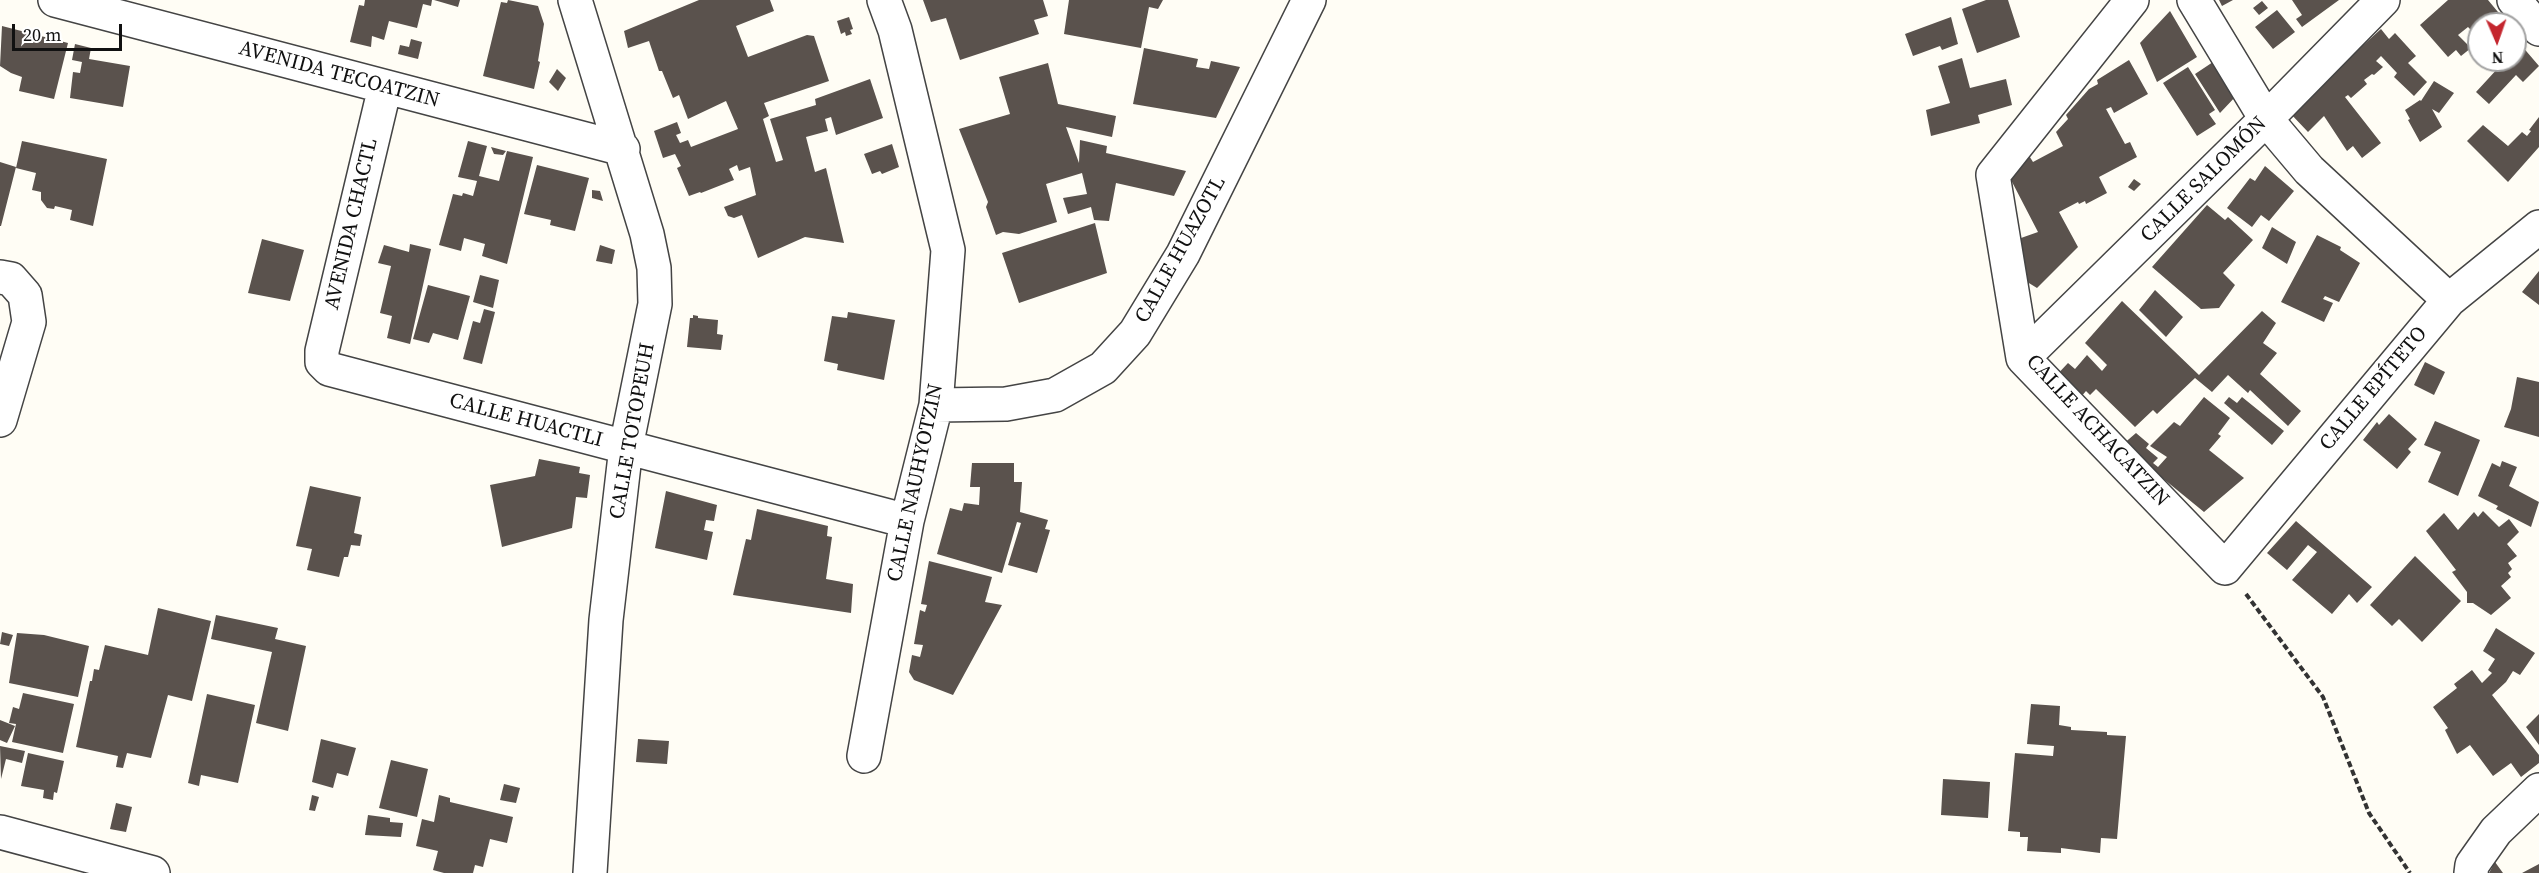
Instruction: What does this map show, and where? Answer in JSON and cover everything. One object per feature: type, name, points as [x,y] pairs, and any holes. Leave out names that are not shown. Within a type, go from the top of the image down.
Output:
[{"type":"street","name":"AVENIDA TECOATZIN","points":[[56,0],[622,149]]},
{"type":"street","name":"CALLE TOTOPEUH","points":[[575,0],[647,234],[654,268],[655,304],[626,447],[606,620],[590,873]]},
{"type":"street","name":"CALLE NAUHYOTZIN","points":[[864,756],[907,521],[936,405],[948,250],[895,30],[884,0]]},
{"type":"street","name":"CALLE HUAZOTL","points":[[936,405],[1006,404],[1055,395],[1103,368],[1127,342],[1135,333],[1183,254],[1309,0]]},
{"type":"street","name":"CALLE ACHACATZIN","points":[[2132,0],[1993,175],[2023,358],[2225,568]]},
{"type":"street","points":[[2194,0],[2266,119],[2309,170],[2449,300]]},
{"type":"street","name":"CALLE SALOMÓN","points":[[2023,358],[2266,119],[2383,0]]},
{"type":"street","points":[[2514,0],[2539,29]]},
{"type":"street","name":"AVENIDA CHACTL","points":[[322,362],[322,351],[385,87]]},
{"type":"street","name":"CALLE EPÍTETO","points":[[2225,568],[2449,300],[2539,227]]},
{"type":"street","points":[[0,277],[11,279],[25,295],[29,322],[0,420]]},
{"type":"street","name":"CALLE HUACTLI","points":[[322,362],[329,369],[907,521]]},
{"type":"street","points":[[2471,873],[2472,865],[2496,831],[2539,790]]},
{"type":"street","points":[[0,832],[153,873]]},
{"type":"path","points":[[2225,568],[2323,697],[2369,813],[2410,873]]},
{"type":"building","points":[[365,0],[432,0],[431,6],[423,4],[417,28],[389,21],[384,40],[372,36],[371,47],[350,42],[359,5],[364,6]]},
{"type":"building","points":[[434,0],[460,0],[458,7]]},
{"type":"building","points":[[508,0],[538,6],[544,24],[538,61],[540,62],[534,89],[483,76],[501,2],[507,3]]},
{"type":"building","points":[[699,0],[770,0],[774,11],[736,26],[748,57],[807,35],[814,36],[829,81],[764,103],[769,116],[763,119],[776,162],[783,160],[770,119],[816,105],[815,99],[870,79],[883,118],[836,135],[831,117],[825,119],[828,131],[806,137],[815,172],[826,168],[844,243],[805,237],[758,258],[742,215],[734,218],[728,216],[724,207],[756,195],[750,167],[739,171],[737,165],[729,169],[734,180],[689,196],[677,168],[681,166],[675,154],[663,158],[654,131],[677,122],[681,133],[676,135],[680,143],[688,140],[691,147],[738,129],[726,101],[688,119],[679,95],[673,98],[662,71],[659,71],[649,41],[628,48],[624,31]]},
{"type":"building","points":[[923,0],[1043,0],[1048,16],[1034,20],[1039,34],[960,60],[946,18],[931,22]]},
{"type":"building","points":[[1069,0],[1163,0],[1158,9],[1149,7],[1141,48],[1064,34]]},
{"type":"building","points":[[1986,0],[2008,0],[2020,37],[1977,53],[1962,9]]},
{"type":"building","points":[[2219,0],[2233,0],[2222,6]]},
{"type":"building","points":[[2292,0],[2339,0],[2302,27],[2296,19],[2302,15]]},
{"type":"building","points":[[2448,0],[2488,0],[2498,12],[2467,12],[2467,28],[2458,35],[2467,44],[2467,51],[2461,56],[2456,50],[2448,57],[2420,25]]},
{"type":"building","points":[[2262,1],[2268,8],[2259,15],[2253,8]]},
{"type":"building","points":[[2277,10],[2295,32],[2273,49],[2255,27]]},
{"type":"building","points":[[2170,11],[2197,57],[2157,82],[2140,43]]},
{"type":"building","points":[[849,17],[853,29],[850,30],[852,34],[846,36],[845,32],[841,34],[837,21]]},
{"type":"building","points":[[1951,17],[1958,44],[1942,50],[1940,46],[1913,56],[1905,34]]},
{"type":"building","points":[[2,26],[68,43],[54,99],[19,91],[22,77],[0,66]]},
{"type":"building","points":[[2381,29],[2389,39],[2395,33],[2416,56],[2408,63],[2427,82],[2414,96],[2394,77],[2397,73],[2381,56],[2376,61],[2383,67],[2364,80],[2367,84],[2351,98],[2348,95],[2345,97],[2381,143],[2362,158],[2353,146],[2347,151],[2324,116],[2308,132],[2289,112]]},
{"type":"building","points":[[411,39],[422,42],[418,59],[398,54],[400,45],[409,47]]},
{"type":"building","points":[[75,44],[91,48],[89,59],[130,66],[123,107],[70,98],[73,72],[80,73],[82,62],[72,60]]},
{"type":"building","points":[[1144,48],[1198,59],[1196,67],[1209,69],[1211,61],[1240,67],[1216,118],[1133,104]]},
{"type":"building","points":[[2527,52],[2539,66],[2523,82],[2516,75],[2489,104],[2476,92],[2494,72],[2527,72]]},
{"type":"building","points":[[1962,58],[1970,88],[2006,79],[2012,105],[1978,115],[1980,123],[1931,136],[1926,110],[1950,103],[1938,66]]},
{"type":"building","points":[[2129,60],[2148,94],[2114,113],[2111,107],[2106,109],[2125,144],[2130,142],[2137,157],[2099,177],[2107,193],[2086,204],[2085,201],[2079,204],[2078,202],[2059,212],[2078,247],[2037,288],[2024,280],[2018,228],[2021,238],[2038,232],[2010,178],[2028,154],[2033,162],[2063,146],[2056,132],[2068,119],[2066,115],[2089,89],[2098,84],[2097,80]]},
{"type":"building","points":[[2216,60],[2237,95],[2220,113],[2195,74]]},
{"type":"building","points":[[1048,63],[1058,104],[1116,116],[1112,137],[1066,127],[1079,163],[1080,140],[1107,146],[1106,153],[1186,171],[1174,196],[1116,183],[1109,221],[1094,220],[1091,207],[1068,214],[1063,198],[1087,194],[1082,173],[1046,184],[1057,222],[1019,234],[1003,232],[996,235],[986,207],[988,202],[959,129],[1010,114],[999,77]]},
{"type":"building","points":[[2188,67],[2215,110],[2209,114],[2216,124],[2197,136],[2163,83]]},
{"type":"building","points":[[557,69],[566,78],[558,91],[549,82]]},
{"type":"building","points":[[2434,81],[2454,93],[2439,113],[2432,109],[2442,127],[2420,142],[2405,110],[2421,101]]},
{"type":"building","points":[[2539,117],[2539,147],[2508,182],[2467,141],[2483,125],[2508,146],[2522,132],[2527,136]]},
{"type":"building","points":[[22,141],[107,159],[93,226],[70,220],[72,210],[55,206],[54,209],[47,208],[41,200],[41,192],[32,190],[36,173],[16,168]]},
{"type":"building","points":[[468,141],[487,146],[479,176],[499,181],[507,151],[533,157],[507,264],[482,256],[485,244],[464,238],[461,251],[439,245],[453,194],[462,196],[463,193],[473,196],[477,181],[458,177]]},
{"type":"building","points":[[892,144],[899,167],[882,174],[880,171],[872,174],[864,154]]},
{"type":"building","points":[[491,147],[506,151],[503,155],[494,154]]},
{"type":"building","points":[[0,162],[16,167],[1,226],[0,226]]},
{"type":"building","points":[[537,165],[589,178],[575,231],[550,225],[551,220],[524,214]]},
{"type":"building","points":[[2265,166],[2294,191],[2269,221],[2261,215],[2252,227],[2227,208],[2250,178],[2255,181]]},
{"type":"building","points":[[2134,179],[2141,184],[2134,191],[2128,187]]},
{"type":"building","points":[[592,190],[600,191],[603,201],[592,198]]},
{"type":"building","points":[[2207,205],[2225,220],[2228,217],[2253,240],[2223,273],[2235,285],[2219,308],[2201,309],[2152,267]]},
{"type":"building","points":[[1095,223],[1107,273],[1019,303],[1002,253]]},
{"type":"building","points":[[2272,227],[2296,242],[2287,264],[2262,248]]},
{"type":"building","points":[[2317,235],[2341,247],[2340,250],[2360,263],[2339,302],[2325,296],[2323,299],[2333,303],[2324,322],[2281,302]]},
{"type":"building","points":[[262,239],[304,250],[290,301],[248,293]]},
{"type":"building","points":[[410,244],[431,249],[410,344],[387,338],[392,316],[380,313],[391,266],[378,263],[384,245],[409,252]]},
{"type":"building","points":[[600,245],[615,250],[612,264],[596,261]]},
{"type":"building","points":[[2539,271],[2539,305],[2522,292]]},
{"type":"building","points":[[480,275],[499,280],[493,308],[473,302]]},
{"type":"building","points":[[428,285],[470,296],[458,340],[433,333],[429,343],[413,339]]},
{"type":"building","points":[[2155,290],[2183,317],[2166,337],[2139,310]]},
{"type":"building","points":[[2122,301],[2199,375],[2262,311],[2276,323],[2263,343],[2277,353],[2260,374],[2301,411],[2288,426],[2250,390],[2248,393],[2228,375],[2212,392],[2195,378],[2157,414],[2153,410],[2135,427],[2096,389],[2090,395],[2086,391],[2075,404],[2053,379],[2068,363],[2075,369],[2087,355],[2102,371],[2107,365],[2085,343]]},
{"type":"building","points":[[484,309],[495,312],[482,364],[463,359],[473,321],[480,323]]},
{"type":"building","points":[[848,312],[895,320],[884,380],[837,370],[838,364],[824,361],[832,316],[847,318]]},
{"type":"building","points":[[693,315],[698,318],[718,320],[717,334],[723,335],[721,350],[687,347],[690,318],[693,318]]},
{"type":"building","points":[[2425,362],[2445,372],[2434,395],[2414,385]]},
{"type":"building","points":[[2517,377],[2539,382],[2539,437],[2504,427],[2511,409]]},
{"type":"building","points":[[2204,397],[2230,418],[2218,434],[2221,436],[2209,450],[2244,478],[2204,512],[2122,445],[2136,433],[2149,444],[2146,448],[2158,458],[2153,463],[2158,467],[2167,457],[2150,446],[2174,422],[2180,426]]},
{"type":"building","points":[[2229,397],[2237,403],[2242,397],[2284,431],[2272,445],[2224,403]]},
{"type":"building","points":[[2389,414],[2417,439],[2408,449],[2411,452],[2397,469],[2363,440],[2377,422],[2379,425]]},
{"type":"building","points":[[2435,421],[2480,440],[2458,496],[2428,482],[2441,452],[2424,445]]},
{"type":"building","points":[[539,459],[580,467],[579,473],[590,475],[587,498],[576,497],[572,528],[502,547],[490,485],[535,476]]},
{"type":"building","points":[[2502,461],[2517,467],[2509,486],[2539,502],[2531,527],[2496,509],[2498,506],[2478,496],[2492,463],[2500,467]]},
{"type":"building","points":[[972,463],[1014,463],[1014,482],[1022,482],[1020,512],[1048,520],[1045,529],[1050,530],[1037,573],[1008,565],[1021,523],[1017,522],[1002,573],[937,554],[950,508],[962,511],[964,503],[979,505],[980,487],[970,487]]},
{"type":"building","points":[[310,486],[361,497],[354,533],[362,535],[360,546],[351,545],[348,557],[344,557],[339,577],[307,570],[312,549],[296,546]]},
{"type":"building","points":[[666,491],[717,505],[714,521],[706,520],[704,530],[713,532],[707,560],[655,548]]},
{"type":"building","points":[[757,509],[828,526],[827,536],[832,537],[826,579],[853,584],[851,613],[733,595],[746,539],[751,540]]},
{"type":"building","points":[[2483,511],[2499,527],[2509,519],[2519,532],[2507,544],[2517,556],[2508,563],[2512,569],[2508,573],[2511,577],[2501,586],[2511,598],[2491,615],[2473,603],[2467,603],[2467,592],[2452,572],[2456,570],[2426,531],[2444,513],[2458,530],[2474,512],[2478,517]]},
{"type":"building","points":[[2296,521],[2372,587],[2357,603],[2349,594],[2332,614],[2292,580],[2317,552],[2308,545],[2287,570],[2267,553]]},
{"type":"building","points":[[2415,556],[2461,601],[2422,642],[2399,619],[2392,626],[2370,605]]},
{"type":"building","points":[[929,561],[992,577],[985,602],[1002,605],[953,695],[914,680],[909,672],[912,655],[920,657],[923,645],[914,644],[920,610],[925,612],[927,605],[921,604]]},
{"type":"building","points":[[158,608],[211,621],[192,701],[168,695],[151,758],[127,753],[123,768],[116,767],[118,756],[76,747],[90,681],[92,681],[94,669],[99,670],[105,645],[148,655]]},
{"type":"building","points":[[216,615],[278,628],[275,639],[306,646],[288,731],[256,723],[272,652],[211,639]]},
{"type":"building","points":[[2496,628],[2535,653],[2520,675],[2513,671],[2506,682],[2492,695],[2539,755],[2539,763],[2521,777],[2511,763],[2493,776],[2470,745],[2457,754],[2445,730],[2448,728],[2433,707],[2457,688],[2454,684],[2472,670],[2482,683],[2492,673],[2488,670],[2495,659],[2483,651]]},
{"type":"building","points":[[2,632],[13,635],[9,646],[0,644]]},
{"type":"building","points":[[17,633],[44,635],[89,646],[78,697],[9,683]]},
{"type":"building","points":[[23,693],[74,704],[63,753],[12,742],[16,724],[9,723],[13,707],[19,709]]},
{"type":"building","points":[[207,694],[255,705],[238,783],[201,775],[199,786],[188,783]]},
{"type":"building","points":[[2031,704],[2060,706],[2059,725],[2071,727],[2071,730],[2107,732],[2107,735],[2126,736],[2117,839],[2101,838],[2100,853],[2061,848],[2061,853],[2027,851],[2028,837],[2020,837],[2020,832],[2008,831],[2015,753],[2053,756],[2054,746],[2027,744]]},
{"type":"building","points":[[2539,714],[2539,745],[2526,727]]},
{"type":"building","points":[[0,720],[15,726],[7,743],[0,740]]},
{"type":"building","points":[[321,739],[356,748],[348,776],[337,773],[333,788],[312,782]]},
{"type":"building","points":[[638,739],[669,741],[667,764],[636,762]]},
{"type":"building","points":[[0,746],[25,751],[22,763],[6,759],[1,779]]},
{"type":"building","points":[[28,753],[64,761],[57,793],[54,792],[53,800],[43,798],[44,790],[21,786]]},
{"type":"building","points":[[391,760],[428,769],[417,817],[379,808]]},
{"type":"building","points":[[1943,779],[1990,782],[1988,818],[1941,815]]},
{"type":"building","points":[[504,784],[520,788],[516,803],[500,800]]},
{"type":"building","points":[[312,795],[319,797],[315,811],[309,810]]},
{"type":"building","points":[[439,795],[450,798],[450,802],[513,817],[507,843],[490,839],[483,867],[475,865],[473,873],[444,873],[433,870],[438,851],[416,846],[422,819],[434,822]]},
{"type":"building","points":[[116,803],[132,807],[126,832],[110,829]]},
{"type":"building","points":[[368,815],[390,818],[390,822],[403,823],[401,837],[365,835]]},
{"type":"building","points":[[2495,862],[2503,873],[2489,873]]},
{"type":"building","points":[[2539,864],[2539,873],[2522,873]]}]
